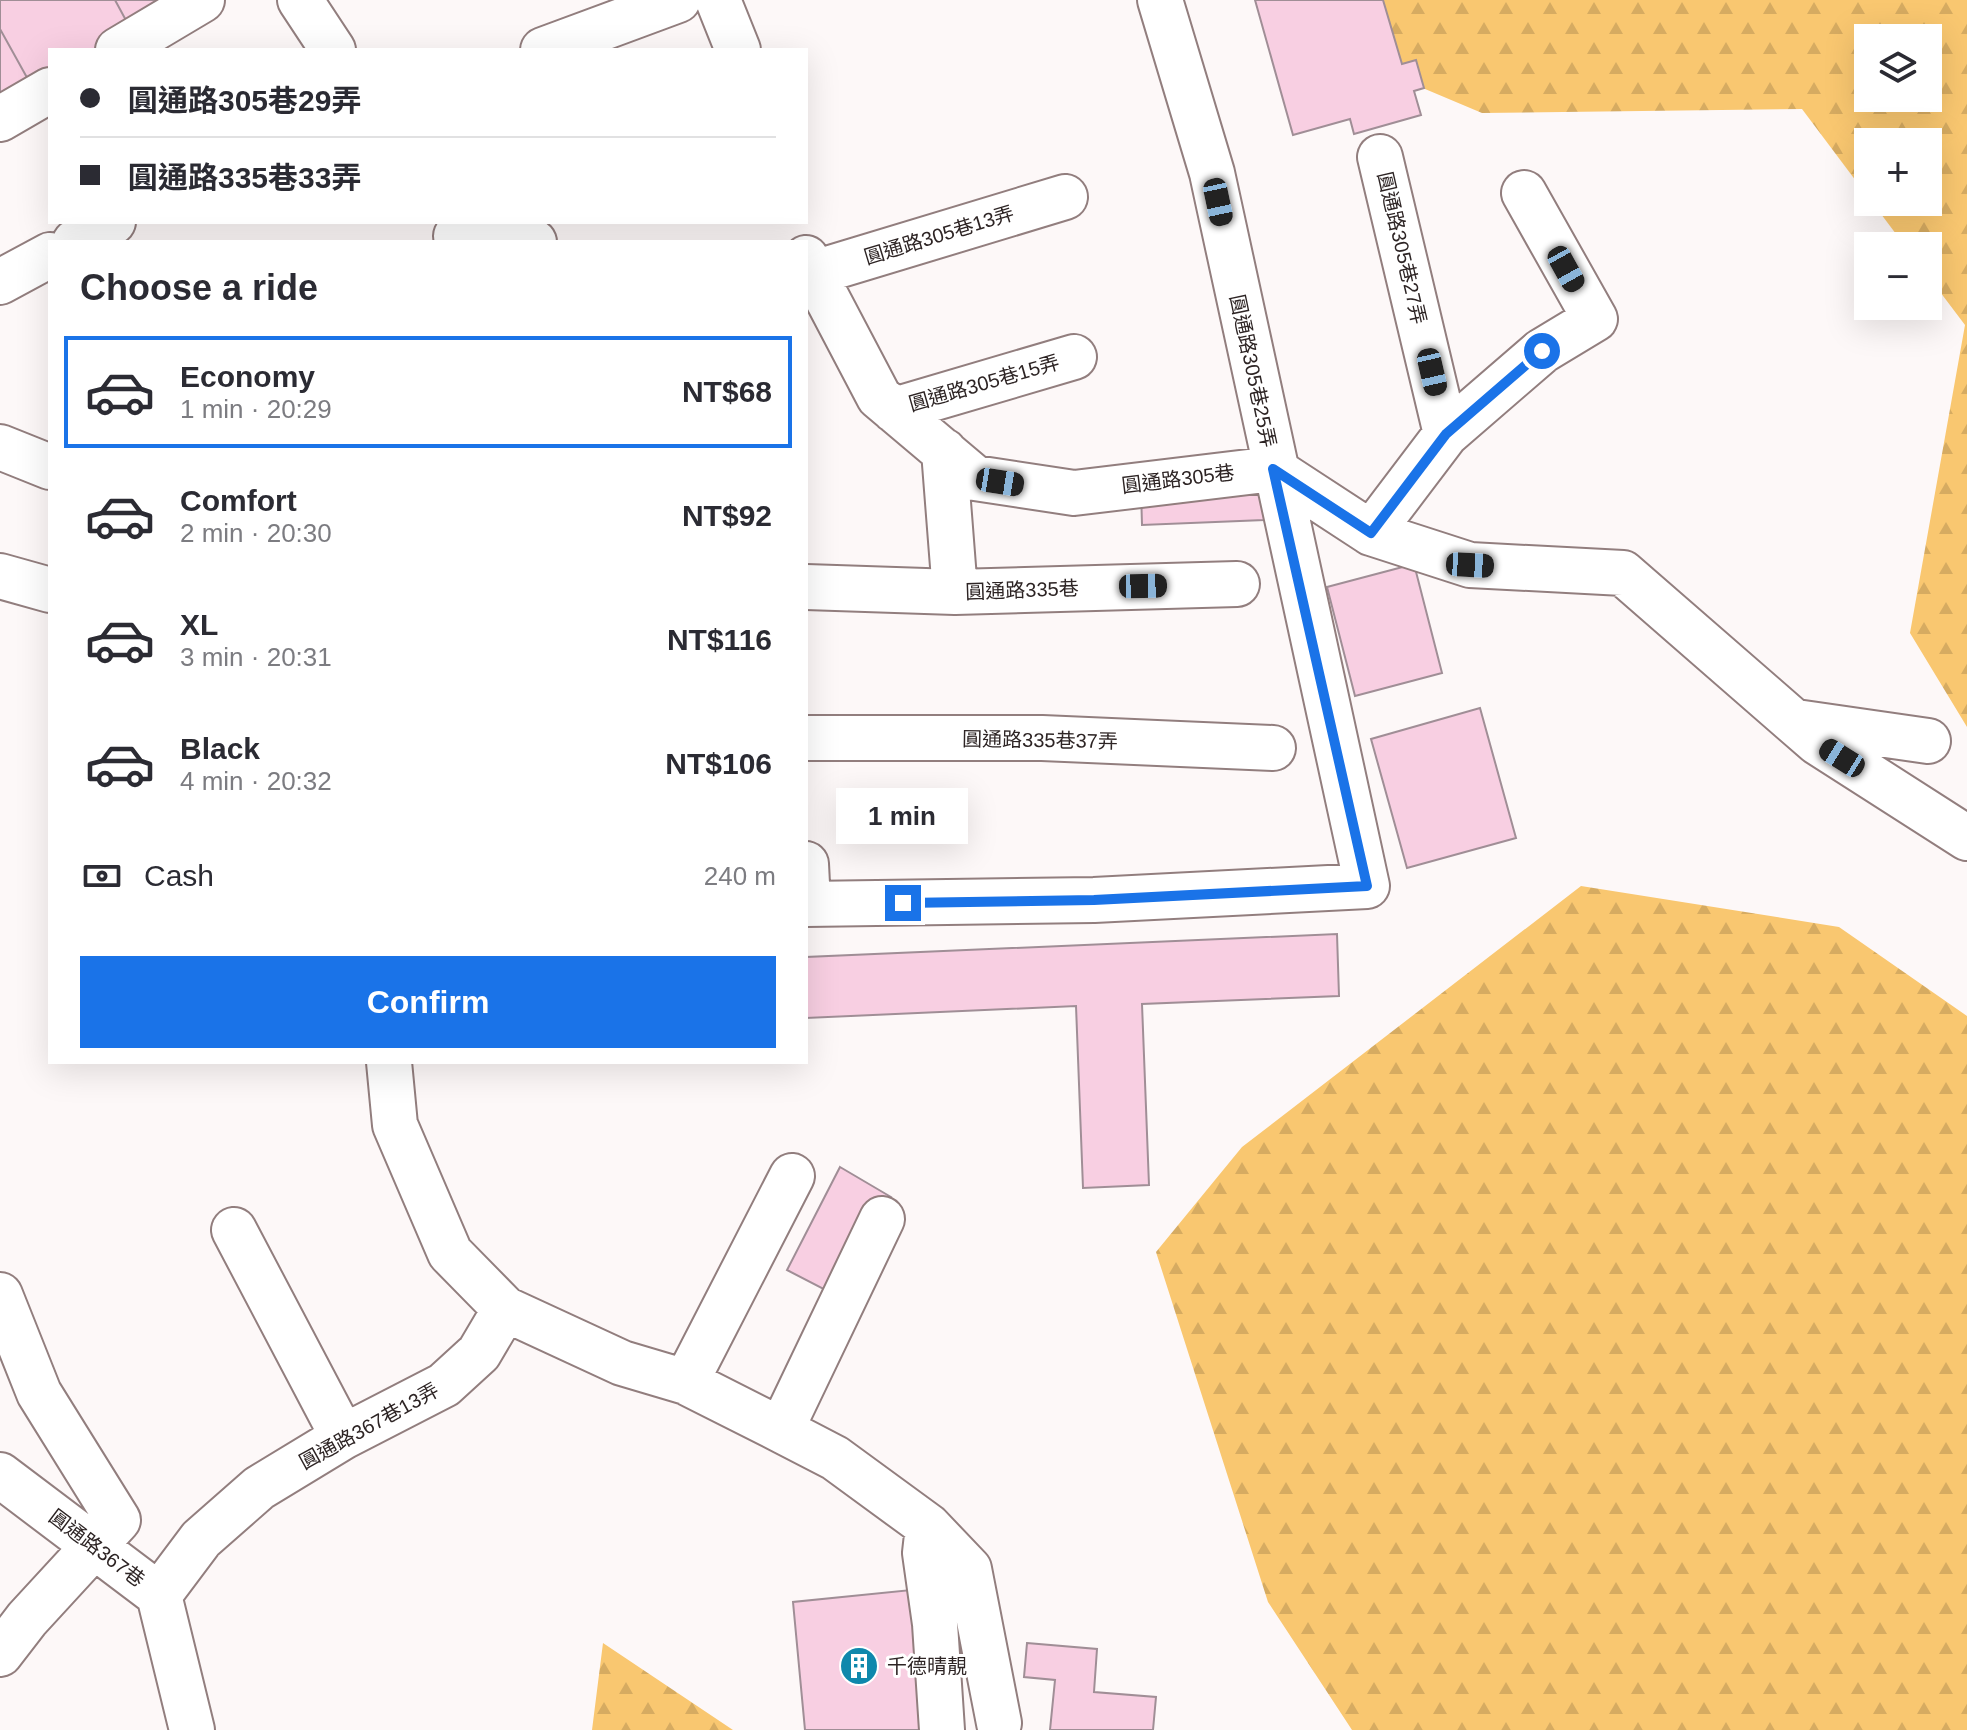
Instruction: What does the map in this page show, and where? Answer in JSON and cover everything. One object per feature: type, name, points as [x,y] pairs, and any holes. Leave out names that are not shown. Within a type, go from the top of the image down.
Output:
[{"type":"street","points":[[121,48],[202,0]]},
{"type":"street","points":[[300,0],[332,48]]},
{"type":"street","points":[[548,48],[678,0]]},
{"type":"street","points":[[718,0],[737,48]]},
{"type":"street","name":"圓通路305巷25弄","points":[[808,891],[1094,900],[1367,886],[1273,469],[1212,173],[1160,0]]},
{"type":"street","points":[[0,119],[48,91]]},
{"type":"street","name":"圓通路305巷27弄","points":[[1380,157],[1446,434]]},
{"type":"street","points":[[1371,533],[1446,434],[1542,351],[1595,319],[1524,193]]},
{"type":"street","name":"圓通路305巷13弄","points":[[808,258],[1065,197]]},
{"type":"street","points":[[79,240],[109,224]]},
{"type":"street","points":[[455,233],[530,240]]},
{"type":"street","points":[[0,282],[48,256]]},
{"type":"street","name":"圓通路305巷","points":[[808,262],[879,397],[975,478],[1074,493],[1273,469]]},
{"type":"street","name":"圓通路305巷15弄","points":[[894,410],[1074,357]]},
{"type":"street","points":[[0,447],[48,466]]},
{"type":"street","points":[[944,451],[955,592]]},
{"type":"street","points":[[1273,469],[1371,533],[1470,565],[1623,573],[1805,732],[1967,838]]},
{"type":"street","points":[[0,576],[48,589]]},
{"type":"street","name":"圓通路335巷","points":[[808,587],[955,592],[1237,584]]},
{"type":"street","points":[[1805,732],[1928,741]]},
{"type":"street","name":"圓通路335巷37弄","points":[[808,738],[1042,738],[1273,748]]},
{"type":"street","points":[[389,1064],[395,1125],[450,1253],[505,1309],[622,1363],[686,1382],[781,1430],[835,1458],[928,1526],[969,1569],[999,1723]]},
{"type":"street","points":[[686,1382],[792,1176]]},
{"type":"street","points":[[781,1430],[882,1219]]},
{"type":"street","points":[[234,1230],[343,1437]]},
{"type":"street","points":[[0,1295],[39,1393],[118,1520],[27,1619],[0,1654]]},
{"type":"street","name":"圓通路367巷13弄","points":[[159,1595],[201,1539],[259,1488],[343,1437],[444,1385],[479,1353],[505,1309]]},
{"type":"street","name":"圓通路367巷","points":[[0,1475],[159,1595],[192,1730]]},
{"type":"street","points":[[928,1526],[925,1553],[935,1624],[942,1730]]},
{"type":"green space","points":[[1314,0],[1967,0],[1967,727],[1910,633],[1965,325],[1942,295],[1942,232],[1894,232],[1882,216],[1942,216],[1942,128],[1854,128],[1854,178],[1802,109],[1482,113],[1304,38]]},
{"type":"green space","points":[[1581,886],[1839,927],[1967,1016],[1967,1730],[1352,1730],[1268,1602],[1156,1252],[1242,1147]]},
{"type":"green space","points":[[603,1643],[733,1730],[592,1730]]},
{"type":"building","points":[[0,0],[115,0],[135,37],[115,48],[48,48],[48,85],[35,92],[0,29]]},
{"type":"building","points":[[115,0],[203,0],[135,37]]},
{"type":"building","points":[[1255,0],[1383,0],[1402,64],[1416,60],[1424,88],[1414,91],[1421,115],[1354,134],[1350,119],[1293,135]]},
{"type":"building","points":[[0,29],[35,92],[0,111]]},
{"type":"building","points":[[1263,482],[1264,520],[1142,525],[1141,490]]},
{"type":"building","points":[[1414,564],[1442,673],[1355,696],[1327,587]]},
{"type":"building","points":[[1480,708],[1516,838],[1407,868],[1371,739]]},
{"type":"building","points":[[1337,934],[1339,996],[1142,1004],[1149,1185],[1083,1188],[1076,1006],[808,1018],[808,957]]},
{"type":"building","points":[[840,1167],[891,1197],[837,1296],[787,1270]]},
{"type":"building","name":"千德晴靚","points":[[911,1590],[924,1730],[805,1730],[793,1602]]},
{"type":"building","points":[[1027,1643],[1097,1649],[1094,1692],[1156,1697],[1153,1730],[1050,1730],[1055,1680],[1024,1677]]},
{"type":"place","name":"千德晴靚","points":[[859,1666]]},
{"type":"route","points":[[903,903],[1094,900],[1367,886],[1273,469],[1371,533],[1446,434],[1542,351]]}]
